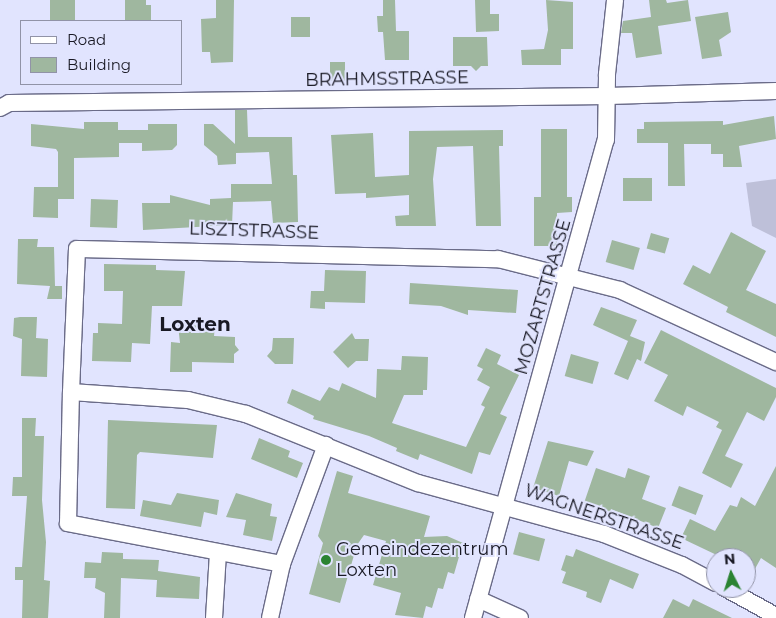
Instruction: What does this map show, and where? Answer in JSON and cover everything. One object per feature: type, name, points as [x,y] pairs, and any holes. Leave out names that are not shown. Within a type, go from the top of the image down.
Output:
[{"type":"street","name":"MOZARTSTRASSE","points":[[473,618],[504,504],[571,276],[606,140],[607,74],[615,0]]},
{"type":"street","name":"BRAHMSSTRASSE","points":[[0,108],[9,103],[608,96],[776,91]]},
{"type":"street","name":"LISZTSTRASSE","points":[[71,392],[77,250],[498,258],[571,276]]},
{"type":"street","points":[[571,276],[620,290],[776,362]]},
{"type":"street","points":[[71,392],[68,523],[282,564]]},
{"type":"street","name":"WAGNERSTRASSE","points":[[71,392],[188,400],[246,414],[418,483],[504,504],[604,534],[682,565],[706,578]]},
{"type":"street","points":[[270,618],[282,564],[326,445]]},
{"type":"street","points":[[214,618],[218,552]]},
{"type":"street","points":[[743,598],[776,616]]},
{"type":"street","points":[[478,599],[520,618]]},
{"type":"shaded area","points":[[776,179],[776,238],[752,226],[746,183]]},
{"type":"building","points":[[50,0],[75,0],[75,20],[50,20]]},
{"type":"building","points":[[125,0],[146,0],[146,5],[151,5],[151,20],[125,20]]},
{"type":"building","points":[[216,0],[234,0],[233,62],[211,63],[210,52],[202,52],[201,19],[216,18]]},
{"type":"building","points":[[383,0],[395,0],[396,31],[409,31],[409,60],[385,60],[383,32],[378,32],[377,16],[383,16]]},
{"type":"building","points":[[475,0],[490,0],[490,14],[499,14],[499,31],[476,32]]},
{"type":"building","points":[[546,0],[573,2],[573,49],[561,49],[561,65],[522,65],[521,50],[544,49],[548,30]]},
{"type":"building","points":[[649,0],[666,0],[667,3],[688,0],[691,21],[658,26],[662,54],[636,58],[632,33],[621,33],[623,21],[651,17]]},
{"type":"building","points":[[728,12],[731,32],[719,40],[722,56],[702,59],[695,17]]},
{"type":"building","points":[[291,17],[310,17],[310,37],[291,37]]},
{"type":"building","points":[[453,37],[487,37],[488,66],[481,66],[476,71],[471,66],[453,66]]},
{"type":"building","points":[[330,62],[345,62],[345,81],[330,81]]},
{"type":"building","points":[[235,110],[247,110],[248,137],[292,137],[293,175],[297,175],[298,222],[273,223],[271,201],[233,202],[232,225],[143,230],[142,203],[170,203],[170,195],[210,205],[210,199],[231,198],[231,184],[272,184],[269,152],[236,153],[236,164],[218,165],[217,156],[204,145],[204,124],[213,124],[235,144]]},
{"type":"building","points":[[774,116],[776,139],[739,146],[742,167],[723,167],[723,154],[711,154],[711,144],[684,144],[685,186],[668,186],[668,143],[637,143],[637,129],[644,129],[644,122],[723,121],[723,125]]},
{"type":"building","points":[[84,122],[118,122],[118,130],[148,130],[148,124],[177,124],[177,145],[172,150],[142,151],[142,143],[119,143],[119,157],[74,158],[74,199],[58,199],[58,218],[33,217],[34,187],[58,187],[58,152],[56,149],[31,146],[31,124],[84,129]]},
{"type":"building","points":[[541,129],[567,129],[567,197],[572,197],[572,212],[557,213],[557,246],[534,246],[534,197],[541,197]]},
{"type":"building","points":[[503,130],[503,146],[499,146],[501,226],[476,226],[473,146],[437,147],[433,179],[436,226],[396,226],[395,216],[409,215],[409,195],[366,198],[366,193],[335,194],[331,135],[373,133],[375,177],[409,175],[409,131]]},
{"type":"building","points":[[623,178],[652,178],[652,201],[623,201]]},
{"type":"building","points":[[91,199],[118,200],[117,228],[90,227]]},
{"type":"building","points":[[731,232],[766,251],[746,290],[776,304],[776,337],[726,312],[728,307],[683,284],[693,265],[710,274]]},
{"type":"building","points":[[651,233],[669,238],[665,254],[647,248]]},
{"type":"building","points":[[18,239],[38,239],[37,247],[54,247],[55,286],[62,286],[62,299],[47,299],[50,286],[17,284]]},
{"type":"building","points":[[612,240],[640,248],[634,270],[606,262]]},
{"type":"building","points":[[104,264],[156,265],[156,270],[185,271],[182,306],[152,306],[150,344],[132,343],[131,362],[92,361],[93,333],[98,333],[98,323],[122,324],[123,291],[104,291]]},
{"type":"building","points":[[325,270],[366,271],[365,303],[325,302],[325,309],[310,308],[311,291],[324,291]]},
{"type":"building","points":[[410,283],[518,290],[516,313],[468,310],[468,315],[441,306],[409,304]]},
{"type":"building","points":[[601,307],[637,320],[630,336],[645,342],[641,361],[637,359],[628,380],[614,374],[628,341],[593,325]]},
{"type":"building","points":[[37,317],[36,338],[48,339],[47,377],[21,376],[22,339],[13,336],[14,318]]},
{"type":"building","points":[[178,325],[215,326],[214,336],[235,337],[235,345],[239,350],[234,354],[234,363],[192,362],[192,372],[170,372],[171,342],[180,343]]},
{"type":"building","points":[[661,330],[776,388],[776,397],[764,421],[747,412],[725,456],[743,464],[731,488],[702,473],[722,430],[716,427],[719,422],[687,406],[683,416],[654,401],[668,375],[644,363]]},
{"type":"building","points":[[352,333],[355,339],[369,339],[368,361],[356,361],[348,368],[333,352]]},
{"type":"building","points":[[273,338],[294,338],[293,364],[275,364],[267,356],[272,350]]},
{"type":"building","points":[[486,348],[501,355],[497,364],[519,375],[500,414],[507,417],[490,455],[479,452],[472,474],[420,454],[418,460],[396,451],[397,448],[369,436],[313,419],[314,416],[287,403],[292,389],[320,401],[329,387],[339,391],[342,383],[376,398],[377,369],[401,370],[402,356],[428,357],[427,390],[423,390],[423,395],[404,395],[392,423],[466,447],[485,407],[481,405],[490,387],[477,380],[483,369],[477,366]]},
{"type":"building","points":[[571,354],[599,362],[593,384],[565,376]]},
{"type":"building","points":[[22,418],[36,418],[35,436],[44,436],[42,500],[46,542],[44,580],[50,581],[48,618],[22,618],[23,580],[15,580],[15,567],[22,567],[27,496],[12,496],[13,477],[22,477]]},
{"type":"building","points":[[108,420],[217,425],[213,458],[140,452],[137,455],[135,509],[106,508]]},
{"type":"building","points":[[259,438],[290,451],[288,457],[303,463],[297,478],[251,459]]},
{"type":"building","points":[[548,441],[594,451],[587,466],[569,461],[559,496],[533,488]]},
{"type":"building","points":[[776,466],[776,568],[761,558],[756,567],[756,548],[706,548],[706,550],[681,538],[690,519],[715,531],[730,505],[737,507],[741,497],[755,506]]},
{"type":"building","points":[[596,468],[625,478],[628,468],[650,476],[642,499],[666,508],[658,528],[611,509],[610,512],[584,503]]},
{"type":"building","points":[[337,471],[353,476],[348,493],[430,516],[424,537],[447,536],[463,543],[454,574],[448,572],[443,589],[438,588],[432,608],[426,606],[423,618],[395,615],[401,593],[373,585],[386,541],[364,535],[357,545],[340,603],[309,594],[323,543],[318,536]]},
{"type":"building","points":[[679,486],[703,495],[696,515],[671,506]]},
{"type":"building","points":[[177,493],[219,500],[217,515],[204,512],[201,527],[140,516],[143,500],[171,505]]},
{"type":"building","points":[[236,493],[272,504],[270,516],[277,517],[272,541],[243,535],[246,520],[226,517]]},
{"type":"building","points":[[519,532],[545,539],[539,561],[513,554]]},
{"type":"building","points":[[576,549],[639,574],[633,589],[610,579],[601,603],[586,597],[587,592],[562,583],[566,572],[561,570],[566,555],[573,557]]},
{"type":"building","points":[[102,552],[123,553],[123,559],[159,560],[158,571],[200,577],[199,599],[156,597],[157,580],[121,578],[120,618],[104,618],[105,593],[95,588],[96,578],[84,578],[85,562],[101,563]]},
{"type":"building","points":[[673,599],[689,607],[693,599],[732,618],[663,618]]},
{"type":"place","name":"Gemeindezentrum Loxten","points":[[326,560]]},
{"type":"district","name":"Loxten","points":[[195,324]]}]
